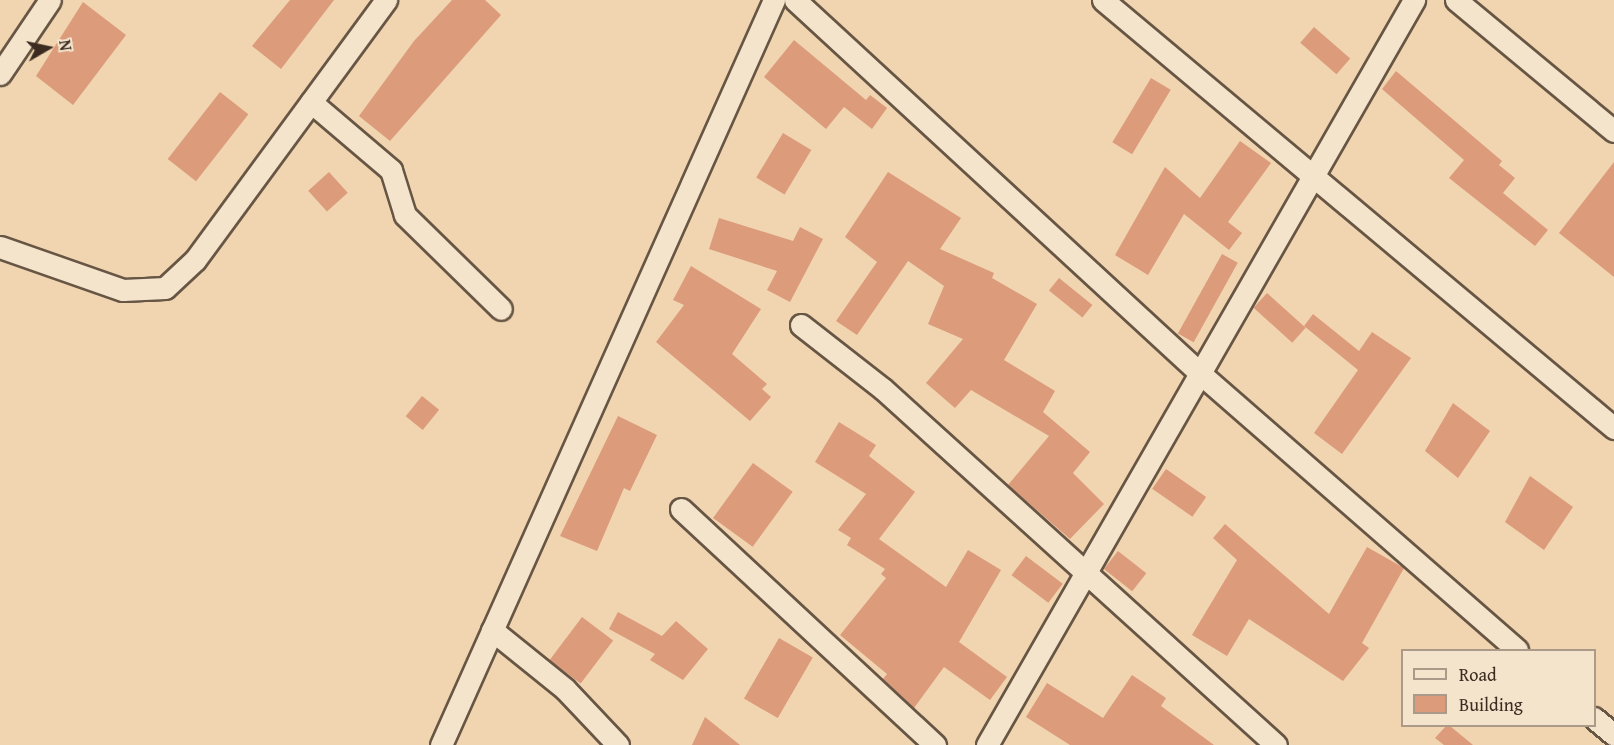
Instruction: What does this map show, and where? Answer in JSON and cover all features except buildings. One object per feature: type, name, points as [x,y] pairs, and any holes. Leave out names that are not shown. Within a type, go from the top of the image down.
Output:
[{"type":"street","points":[[0,74],[50,0]]},
{"type":"street","points":[[0,248],[123,290],[165,288],[195,260],[386,0]]},
{"type":"street","points":[[441,745],[774,0]]},
{"type":"street","points":[[795,0],[1203,375],[1515,649]]},
{"type":"street","points":[[1103,0],[1310,178],[1614,428]]},
{"type":"street","points":[[987,745],[1203,375],[1310,178],[1414,0]]},
{"type":"street","points":[[1456,0],[1614,131]]},
{"type":"street","points":[[311,102],[391,170],[405,215],[501,309]]},
{"type":"street","points":[[801,325],[883,389],[1085,576],[1276,745]]},
{"type":"street","points":[[681,509],[935,745]]},
{"type":"street","points":[[492,630],[565,689],[618,745]]},
{"type":"street","points":[[1596,720],[1614,735]]}]
